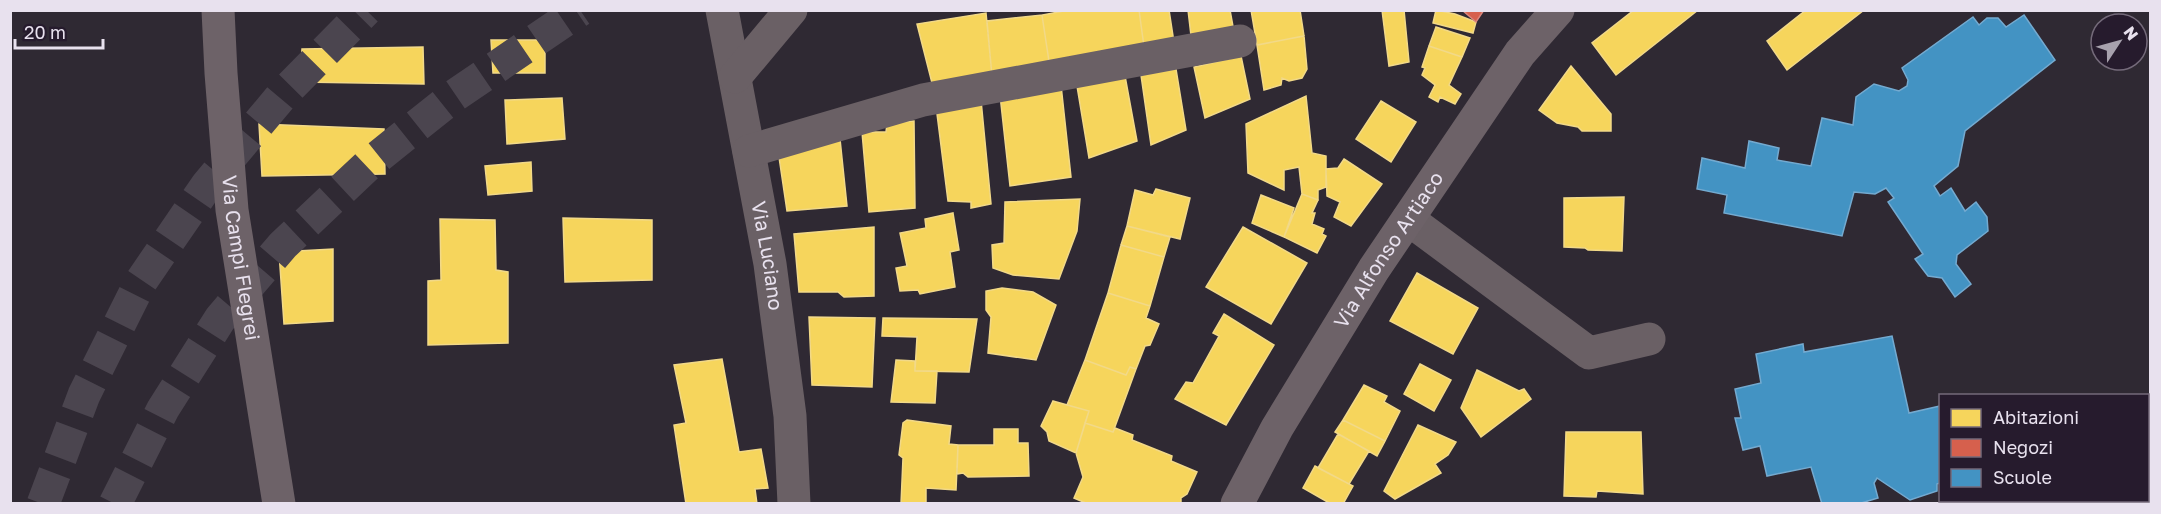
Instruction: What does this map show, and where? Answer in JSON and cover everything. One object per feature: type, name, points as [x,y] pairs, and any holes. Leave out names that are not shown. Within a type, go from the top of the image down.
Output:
[{"type":"main road","name":"Via Campi Flegrei","points":[[218,10],[221,85],[232,210],[279,504]]},
{"type":"main road","name":"Via Alfonso Artiaco","points":[[1237,504],[1277,428],[1361,289],[1520,53],[1558,10]]},
{"type":"street","name":"Via Luciano","points":[[722,10],[770,264],[790,416],[794,504]]},
{"type":"street","points":[[735,77],[791,10]]},
{"type":"street","points":[[749,151],[923,100],[1240,41]]},
{"type":"street","points":[[1408,219],[1589,353],[1649,339]]},
{"type":"building: Abitazioni","points":[[1069,10],[1139,10],[1145,54],[1050,68],[1042,15]]},
{"type":"building: Abitazioni","points":[[1139,10],[1169,10],[1175,49],[1145,54]]},
{"type":"building: Abitazioni","points":[[1188,10],[1230,10],[1234,32],[1192,44]]},
{"type":"building: Abitazioni","points":[[1251,10],[1300,10],[1304,36],[1257,45]]},
{"type":"building: Abitazioni","points":[[1382,10],[1404,10],[1409,62],[1389,66]]},
{"type":"building: Abitazioni","points":[[1436,10],[1476,22],[1473,33],[1433,23]]},
{"type":"building: Abitazioni","points":[[1634,10],[1698,10],[1616,75],[1592,43]]},
{"type":"building: Abitazioni","points":[[1806,10],[1864,10],[1787,70],[1767,41]]},
{"type":"building: Abitazioni","points":[[986,13],[992,76],[933,87],[917,24]]},
{"type":"building: Abitazioni","points":[[1042,15],[1050,68],[992,76],[987,21]]},
{"type":"building: Abitazioni","points":[[1436,27],[1470,38],[1462,57],[1429,46]]},
{"type":"building: Abitazioni","points":[[1304,36],[1307,69],[1302,78],[1289,81],[1282,78],[1281,85],[1264,90],[1257,45]]},
{"type":"building: Abitazioni","points":[[491,40],[545,40],[545,73],[493,73]]},
{"type":"building: Abitazioni","points":[[1429,46],[1462,57],[1449,85],[1461,94],[1455,104],[1440,97],[1438,102],[1429,97],[1435,85],[1422,75],[1425,68],[1422,67]]},
{"type":"building: Abitazioni","points":[[423,47],[424,84],[300,82],[302,49]]},
{"type":"building: Abitazioni","points":[[1241,56],[1250,99],[1205,118],[1194,67]]},
{"type":"building: Abitazioni","points":[[1571,66],[1611,114],[1611,131],[1582,131],[1578,127],[1557,123],[1539,110]]},
{"type":"building: Abitazioni","points":[[1176,69],[1186,130],[1151,145],[1141,75]]},
{"type":"building: Abitazioni","points":[[1125,76],[1137,141],[1089,158],[1077,86]]},
{"type":"building: Abitazioni","points":[[1061,85],[1071,177],[1010,186],[1000,95]]},
{"type":"building: Abitazioni","points":[[1306,96],[1312,153],[1326,156],[1326,187],[1318,190],[1318,200],[1302,194],[1299,167],[1284,170],[1284,190],[1248,173],[1246,124]]},
{"type":"building: Abitazioni","points":[[562,98],[565,139],[507,144],[505,100]]},
{"type":"building: Abitazioni","points":[[981,100],[991,204],[971,208],[971,202],[948,201],[936,106]]},
{"type":"building: Abitazioni","points":[[1381,101],[1416,122],[1391,162],[1356,139]]},
{"type":"building: Abitazioni","points":[[914,121],[915,208],[869,212],[862,132],[886,132],[887,123]]},
{"type":"building: Abitazioni","points":[[259,124],[384,129],[385,174],[262,176]]},
{"type":"building: Abitazioni","points":[[840,139],[847,206],[787,211],[779,157]]},
{"type":"building: Abitazioni","points":[[1344,159],[1382,184],[1351,226],[1334,217],[1340,202],[1327,196],[1326,169],[1338,168]]},
{"type":"building: Abitazioni","points":[[531,162],[532,191],[488,195],[485,166]]},
{"type":"building: Abitazioni","points":[[1156,189],[1190,198],[1180,239],[1127,226],[1135,190],[1153,195]]},
{"type":"building: Abitazioni","points":[[1302,194],[1318,200],[1312,213],[1315,213],[1312,224],[1324,229],[1322,234],[1326,236],[1317,253],[1284,237]]},
{"type":"building: Abitazioni","points":[[1261,195],[1294,208],[1284,237],[1252,223]]},
{"type":"building: Abitazioni","points":[[1624,197],[1622,251],[1564,247],[1564,198]]},
{"type":"building: Abitazioni","points":[[1080,199],[1077,231],[1059,279],[1013,275],[993,268],[992,245],[1004,243],[1005,202]]},
{"type":"building: Abitazioni","points":[[953,213],[959,250],[950,252],[955,287],[920,294],[918,290],[900,291],[896,268],[907,266],[900,233],[926,228],[925,219]]},
{"type":"building: Abitazioni","points":[[563,218],[652,220],[652,280],[565,282]]},
{"type":"building: Abitazioni","points":[[440,219],[495,220],[496,270],[508,272],[508,343],[428,345],[428,281],[441,280]]},
{"type":"building: Abitazioni","points":[[1127,226],[1170,237],[1164,257],[1121,245]]},
{"type":"building: Abitazioni","points":[[874,227],[874,296],[844,297],[838,292],[799,292],[794,234]]},
{"type":"building: Abitazioni","points":[[1243,227],[1307,263],[1271,324],[1206,287]]},
{"type":"building: Abitazioni","points":[[1121,245],[1164,257],[1150,306],[1108,293]]},
{"type":"building: Abitazioni","points":[[333,249],[333,321],[284,324],[279,252]]},
{"type":"building: Abitazioni","points":[[1417,273],[1478,308],[1453,354],[1390,321]]},
{"type":"building: Abitazioni","points":[[1002,288],[1033,292],[1056,305],[1036,360],[988,353],[991,317],[986,310],[986,291]]},
{"type":"building: Abitazioni","points":[[1108,293],[1150,306],[1146,318],[1159,324],[1150,345],[1145,346],[1136,369],[1130,367],[1126,375],[1085,360]]},
{"type":"building: Abitazioni","points":[[1224,314],[1274,345],[1226,425],[1175,399],[1186,382],[1193,383],[1219,336],[1213,333]]},
{"type":"building: Abitazioni","points":[[809,317],[875,318],[872,387],[812,385]]},
{"type":"building: Abitazioni","points":[[883,318],[977,319],[969,372],[915,371],[917,337],[882,336]]},
{"type":"building: Abitazioni","points":[[722,359],[739,452],[761,449],[768,488],[755,489],[757,504],[686,504],[674,425],[686,423],[674,365]]},
{"type":"building: Abitazioni","points":[[896,360],[915,361],[915,371],[937,371],[935,403],[891,402]]},
{"type":"building: Abitazioni","points":[[1085,360],[1126,375],[1130,367],[1136,369],[1113,432],[1085,423],[1089,411],[1067,405]]},
{"type":"building: Abitazioni","points":[[1420,364],[1451,380],[1434,411],[1404,394]]},
{"type":"building: Abitazioni","points":[[1477,370],[1519,391],[1524,389],[1531,399],[1481,437],[1461,408]]},
{"type":"building: Abitazioni","points":[[1364,385],[1387,396],[1384,402],[1400,411],[1385,441],[1343,420]]},
{"type":"building: Abitazioni","points":[[1053,401],[1089,411],[1076,453],[1049,441],[1047,432],[1041,426]]},
{"type":"building: Abitazioni","points":[[907,420],[951,426],[949,444],[958,445],[956,490],[926,488],[926,504],[901,504],[903,458],[899,455],[903,423]]},
{"type":"building: Abitazioni","points":[[1343,420],[1385,441],[1377,456],[1335,432]]},
{"type":"building: Abitazioni","points":[[1085,423],[1113,432],[1115,428],[1133,435],[1132,440],[1172,456],[1171,461],[1197,472],[1187,494],[1181,498],[1181,504],[1088,504],[1074,498],[1083,477],[1076,453]]},
{"type":"building: Abitazioni","points":[[1418,425],[1456,442],[1448,455],[1435,464],[1441,473],[1395,499],[1384,491]]},
{"type":"building: Abitazioni","points":[[994,429],[1018,429],[1018,443],[1028,443],[1029,476],[968,477],[963,473],[957,474],[958,445],[994,445]]},
{"type":"building: Abitazioni","points":[[1566,432],[1641,432],[1643,494],[1597,491],[1596,497],[1564,496]]},
{"type":"building: Abitazioni","points":[[1338,434],[1369,451],[1349,484],[1318,468]]},
{"type":"building: Abitazioni","points":[[1315,466],[1353,486],[1343,504],[1331,504],[1303,488]]},
{"type":"building: Negozi","points":[[1462,10],[1484,10],[1476,22]]},
{"type":"building: Scuole","points":[[2024,15],[2055,60],[1965,131],[1958,166],[1934,186],[1940,196],[1951,188],[1965,211],[1976,202],[1987,217],[1988,231],[1957,255],[1956,264],[1971,284],[1955,297],[1942,278],[1928,276],[1915,259],[1923,254],[1888,202],[1894,198],[1886,188],[1875,194],[1854,192],[1842,236],[1724,213],[1727,195],[1697,189],[1702,158],[1745,168],[1749,141],[1779,148],[1777,160],[1811,166],[1822,118],[1853,125],[1856,97],[1874,84],[1899,91],[1907,86],[1908,80],[1902,68],[1973,17],[1979,25],[1987,18],[1998,18],[2006,27]]},
{"type":"building: Scuole","points":[[1892,336],[1909,413],[1939,406],[1939,483],[1937,491],[1910,500],[1877,478],[1874,483],[1878,498],[1858,504],[1822,504],[1811,467],[1767,476],[1760,446],[1743,450],[1735,418],[1741,418],[1735,389],[1761,383],[1756,354],[1803,344],[1804,352]]},
{"type":"tunnel","points":[[43,504],[84,395],[140,283],[207,185],[284,93],[366,10]]},
{"type":"tunnel","points":[[115,504],[163,409],[220,319],[283,245],[369,164],[454,96],[580,10]]}]
